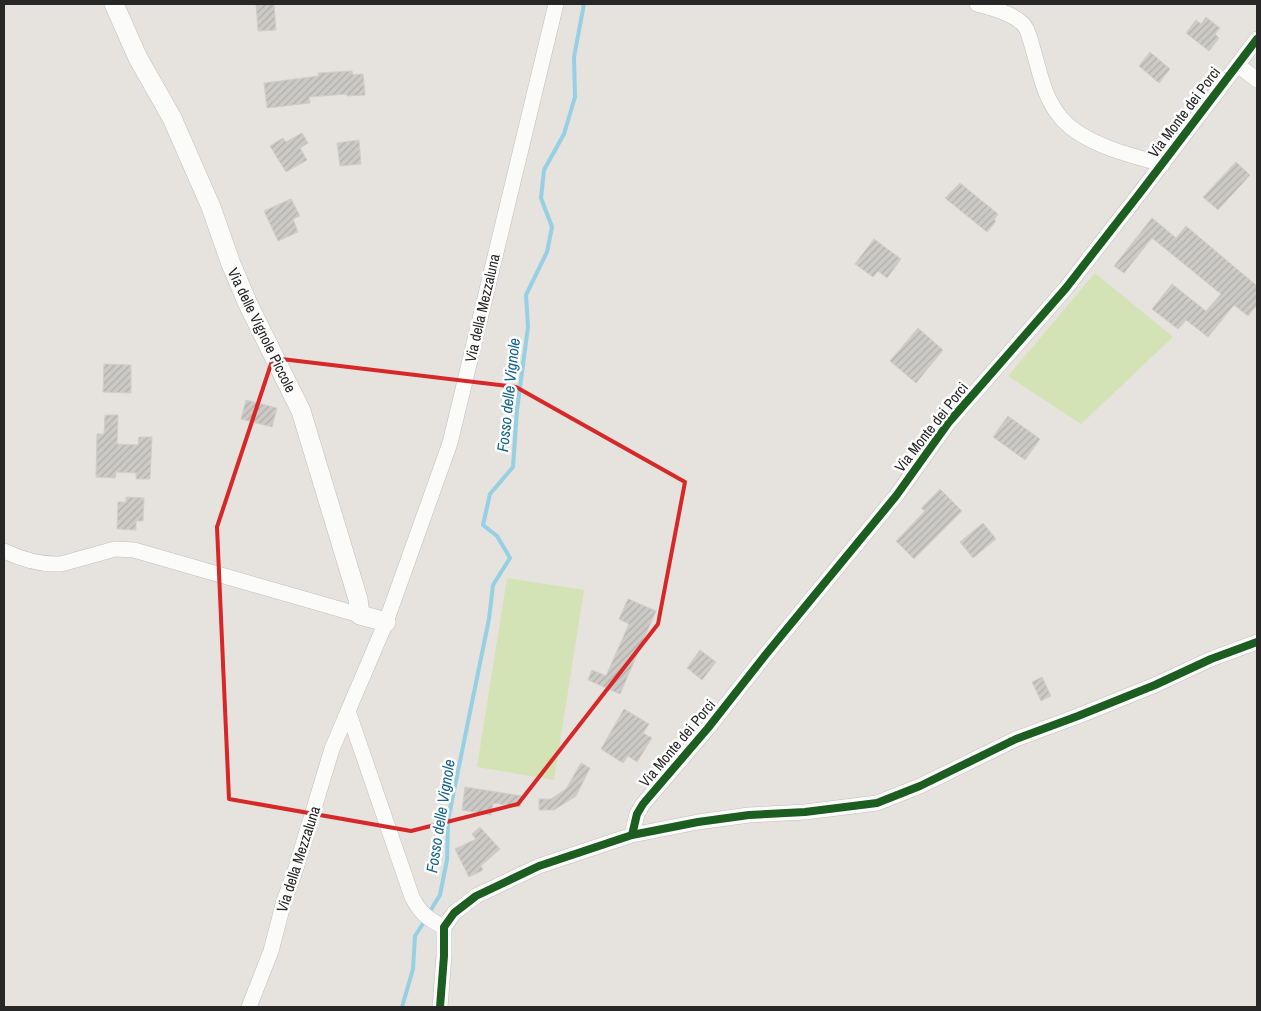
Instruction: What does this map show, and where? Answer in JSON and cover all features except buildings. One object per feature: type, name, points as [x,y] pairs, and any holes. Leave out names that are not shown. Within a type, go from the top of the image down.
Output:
[{"type":"street","name":"Via delle Vignole Piccole","points":[[114,4],[138,58],[172,118],[211,207],[231,264],[248,304],[301,411],[358,599],[360,615]]},
{"type":"street","name":"Via della Mezzaluna","points":[[249,1007],[271,951],[284,901],[332,749],[389,614],[450,443],[556,4]]},
{"type":"street","points":[[977,4],[1016,18],[1025,27],[1048,98],[1054,110],[1071,128],[1097,142],[1163,164]]},
{"type":"street","name":"Via Monte dei Porci","points":[[632,835],[636,814],[643,804],[730,702],[767,653],[896,496],[937,436],[1066,288],[1257,39]]},
{"type":"street","points":[[1238,65],[1257,80]]},
{"type":"street","points":[[4,551],[30,560],[61,564],[115,549],[134,550],[360,615],[389,614]]},
{"type":"street","points":[[440,1007],[444,927],[454,913],[476,896],[539,866],[632,835],[698,822],[749,815],[805,812],[877,803],[920,786],[1016,739],[1155,685],[1212,659],[1257,642]]},
{"type":"street","points":[[348,711],[412,897],[418,909],[430,921],[444,927]]},
{"type":"highlighted area","points":[[273,358],[516,387],[685,482],[658,624],[518,804],[411,831],[229,799],[217,527]]},
{"type":"green space","points":[[1095,273],[1173,337],[1081,424],[1008,376]]},
{"type":"green space","points":[[507,578],[584,590],[554,780],[477,767]]},
{"type":"waterway","name":"Fosso delle Vignole","points":[[429,913],[440,895],[447,860],[448,820],[489,619],[493,585],[510,558],[497,536],[483,525],[490,494],[513,467],[517,410],[528,327],[526,295],[547,252],[552,227],[541,198],[544,170],[564,134],[575,97],[574,57],[584,4]]},
{"type":"waterway","name":"Fosso delle Vignole","points":[[402,1007],[413,969],[415,936],[426,919]]},
{"type":"cycle path","points":[[632,835],[637,814],[643,804],[708,728],[896,496],[949,422],[1066,288],[1257,39]]},
{"type":"cycle path","points":[[440,1007],[444,927],[454,913],[476,896],[539,866],[632,835],[698,822],[749,815],[805,812],[877,803],[920,786],[1016,739],[1078,716],[1155,685],[1211,659],[1257,642]]}]
